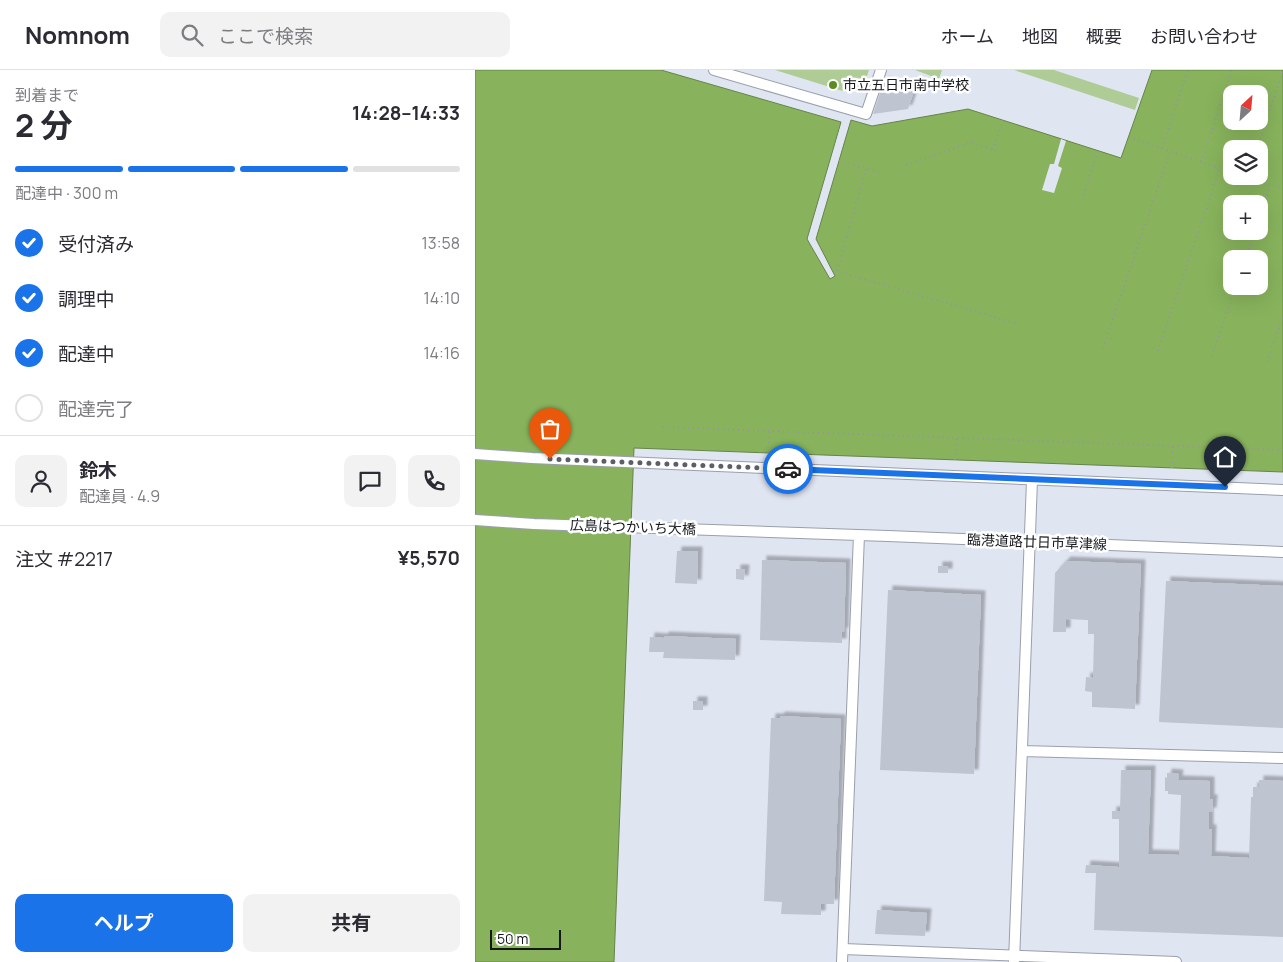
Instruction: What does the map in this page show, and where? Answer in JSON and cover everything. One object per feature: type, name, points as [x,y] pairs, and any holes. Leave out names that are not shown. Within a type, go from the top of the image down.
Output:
[{"type":"street","points":[[714,70],[729,72],[867,114],[881,70]]},
{"type":"street","points":[[475,454],[1283,490]]},
{"type":"street","points":[[1014,959],[1031,480]]},
{"type":"street","name":"広島はつかいち大橋","points":[[475,520],[534,524],[791,533]]},
{"type":"street","name":"臨港道路廿日市草津線","points":[[791,533],[1283,552]]},
{"type":"street","points":[[842,962],[859,535]]},
{"type":"street","points":[[1022,751],[1283,758]]},
{"type":"street","points":[[843,949],[1014,959],[1177,962]]},
{"type":"path","points":[[1161,148],[1188,70]]},
{"type":"path","points":[[1201,162],[1232,70]]},
{"type":"path","points":[[1260,140],[1283,71]]},
{"type":"path","points":[[993,150],[1003,120]]},
{"type":"path","points":[[1129,137],[1223,169]]},
{"type":"path","points":[[906,165],[971,142],[998,152]]},
{"type":"path","points":[[1083,195],[1098,151]]},
{"type":"path","points":[[1103,348],[1170,151]]},
{"type":"path","points":[[839,161],[879,172]]},
{"type":"path","points":[[1158,351],[1220,168]]},
{"type":"path","points":[[866,169],[837,271],[1018,324]]},
{"type":"path","points":[[1267,195],[1270,185],[1283,189]]},
{"type":"path","points":[[1212,356],[1233,295]]},
{"type":"path","points":[[1267,362],[1283,315]]},
{"type":"path","points":[[663,427],[1283,450]]},
{"type":"path","points":[[768,453],[770,431]]},
{"type":"path","points":[[955,460],[957,438]]},
{"type":"path","points":[[1172,468],[1173,446]]},
{"type":"shaded area","points":[[475,70],[661,70],[841,122],[807,239],[830,279],[835,276],[816,239],[851,120],[872,126],[968,109],[1121,158],[1152,70],[1283,70],[1283,472],[634,448],[614,962],[475,962]]},
{"type":"shaded area","points":[[775,70],[869,70],[864,85],[849,93]]},
{"type":"shaded area","points":[[915,70],[942,70],[939,79]]},
{"type":"shaded area","points":[[1014,70],[1054,70],[1139,98],[1135,110]]},
{"type":"pier","points":[[1061,139],[1066,141],[1058,166],[1062,168],[1054,193],[1042,190],[1050,164],[1054,164]]},
{"type":"building","points":[[884,81],[914,91],[908,109],[873,114]]},
{"type":"building","points":[[677,551],[698,551],[697,584],[675,583]]},
{"type":"building","points":[[762,560],[846,563],[842,643],[760,640]]},
{"type":"building","points":[[1066,561],[1141,564],[1135,709],[1092,707],[1092,692],[1085,691],[1086,677],[1093,678],[1094,634],[1088,634],[1088,620],[1066,619],[1066,632],[1053,632],[1055,573]]},
{"type":"building","points":[[938,566],[948,566],[948,573],[938,573]]},
{"type":"building","points":[[736,569],[745,569],[744,580],[736,579]]},
{"type":"building","points":[[1166,581],[1283,586],[1283,728],[1159,722]]},
{"type":"building","points":[[888,590],[981,595],[974,774],[880,770]]},
{"type":"building","points":[[664,636],[736,639],[735,660],[663,658],[664,652],[649,652],[650,637],[664,638]]},
{"type":"building","points":[[693,701],[703,701],[703,710],[693,710]]},
{"type":"building","points":[[780,716],[841,719],[834,904],[821,904],[821,915],[781,914],[782,902],[764,901],[771,718],[780,718]]},
{"type":"building","points":[[1121,770],[1151,770],[1148,854],[1179,855],[1181,795],[1168,794],[1168,791],[1165,791],[1165,777],[1167,778],[1167,773],[1179,774],[1178,780],[1210,781],[1210,799],[1213,799],[1212,812],[1209,812],[1209,829],[1212,829],[1211,856],[1249,858],[1253,787],[1259,787],[1259,780],[1283,781],[1283,937],[1094,930],[1096,873],[1085,873],[1086,865],[1119,867],[1119,819],[1112,819],[1112,811],[1120,811]]},
{"type":"building","points":[[877,910],[927,913],[925,936],[875,934]]},
{"type":"way so far","points":[[550,459],[788,469]]},
{"type":"place","name":"市立五日市南中学校","points":[[833,85]]},
{"type":"route","points":[[788,469],[1225,487]]}]
